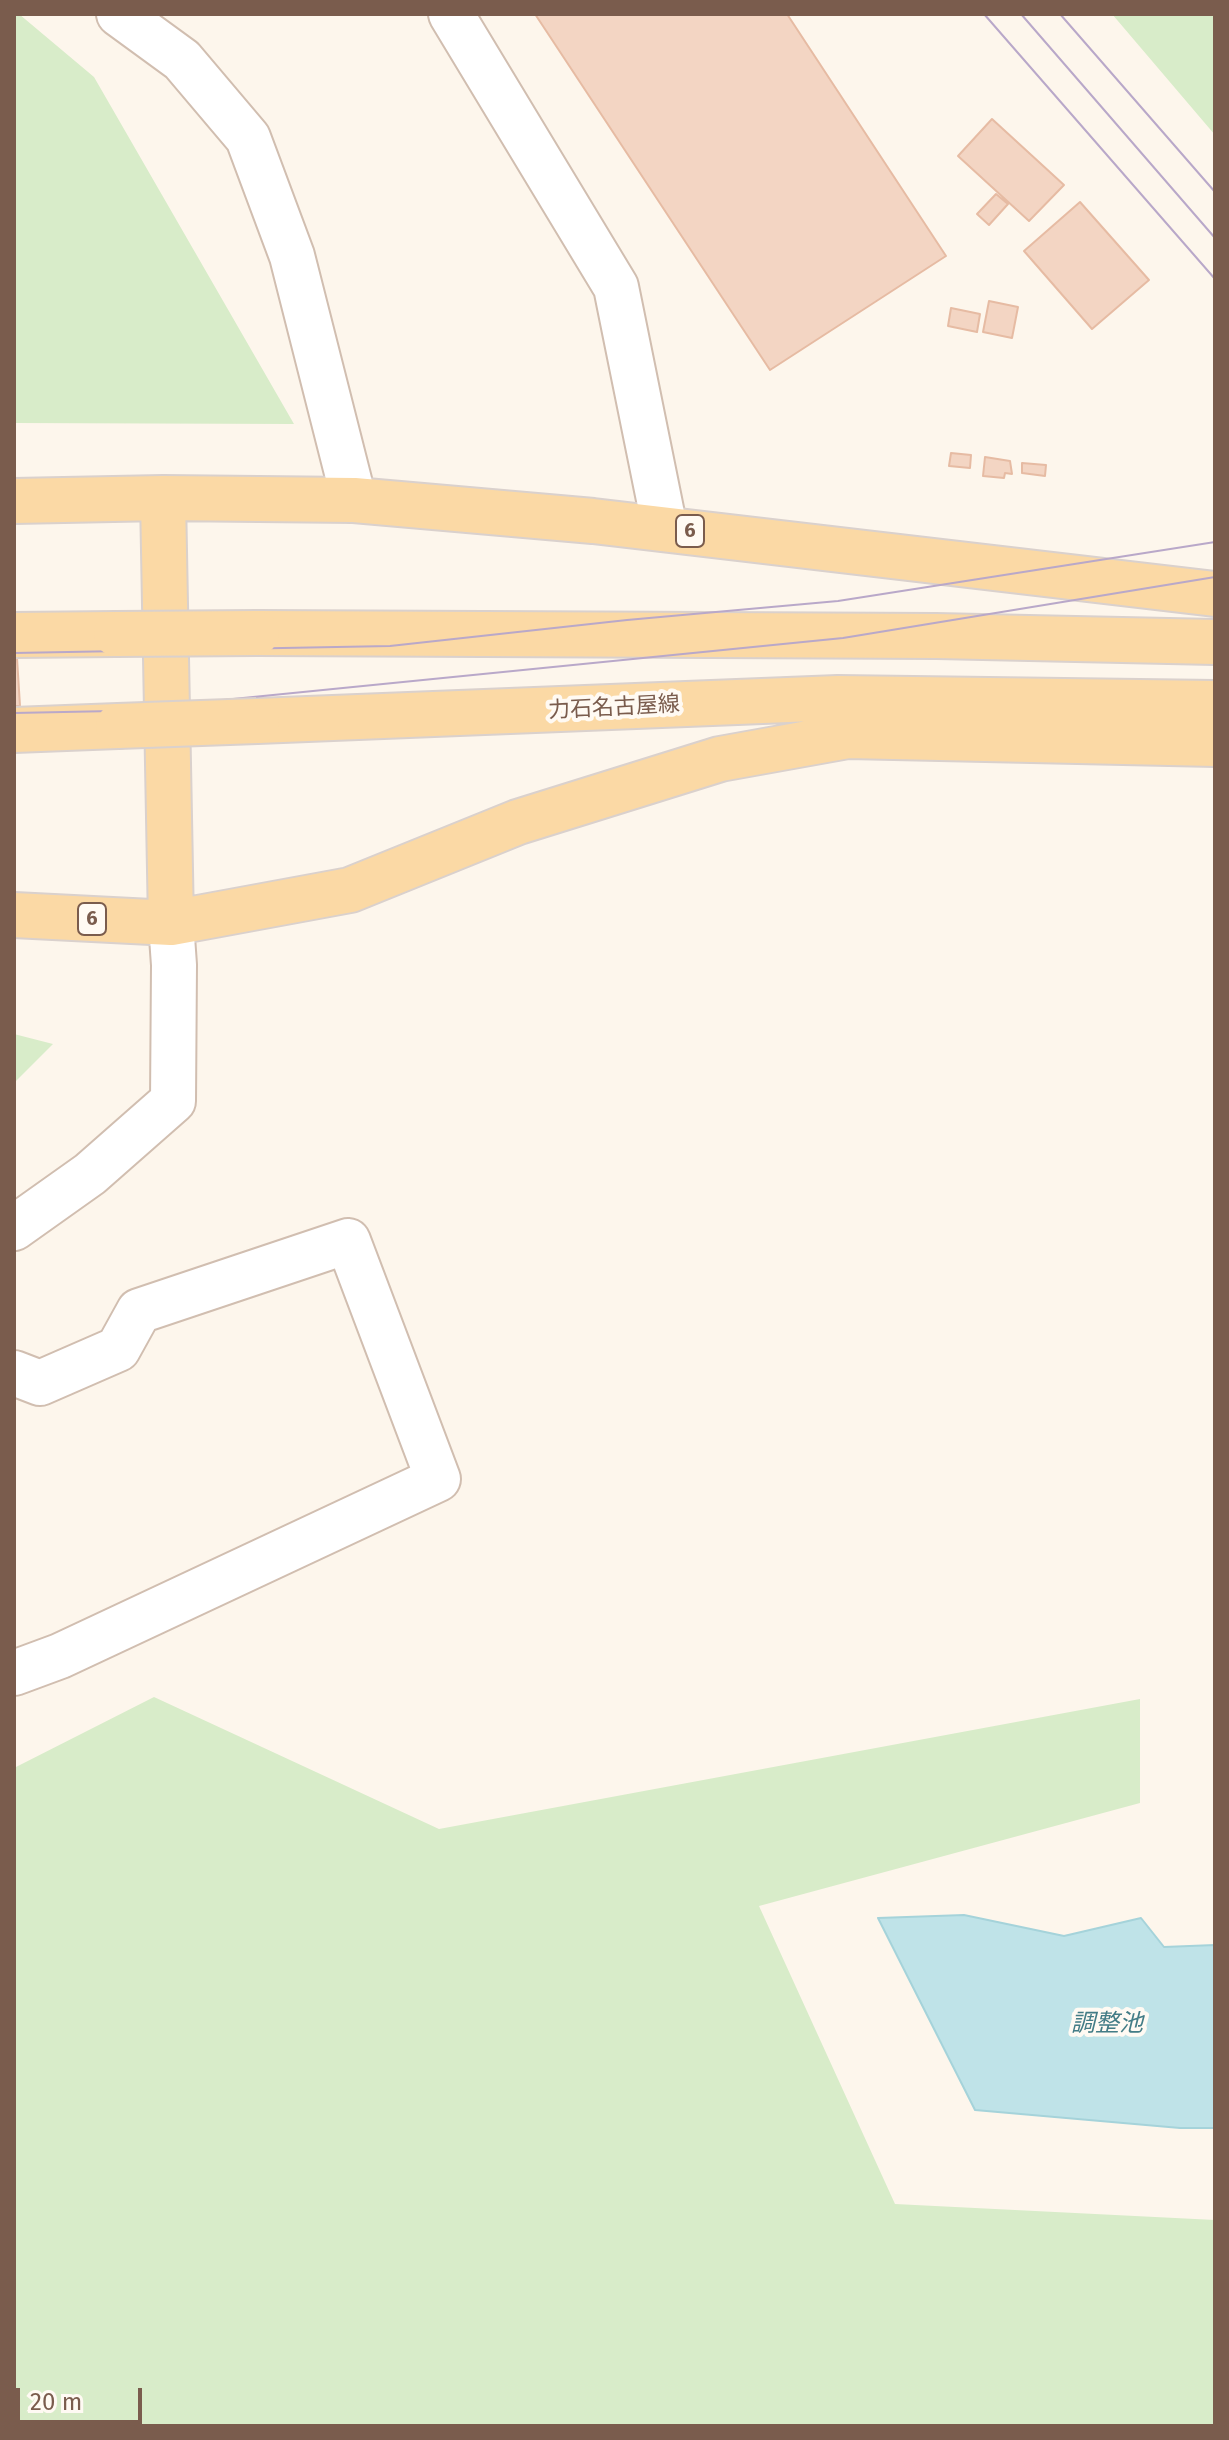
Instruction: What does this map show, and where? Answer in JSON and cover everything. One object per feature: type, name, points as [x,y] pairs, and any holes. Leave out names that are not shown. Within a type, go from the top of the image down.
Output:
[{"type":"main road","name":"6","points":[[14,501],[163,498],[354,500],[665,529],[1215,594]]},
{"type":"main road","points":[[163,498],[171,923]]},
{"type":"main road","points":[[14,635],[936,636],[1215,642]]},
{"type":"main road","name":"力石名古屋線","points":[[14,730],[838,698],[1215,703]]},
{"type":"main road","name":"6","points":[[14,915],[171,923],[350,890],[518,822],[720,759],[834,738],[864,736],[1215,744]]},
{"type":"lane","points":[[119,14],[182,60],[248,138],[292,256],[354,500]]},
{"type":"lane","points":[[451,14],[616,287],[665,529]]},
{"type":"lane","points":[[14,1228],[90,1174],[173,1101],[174,965],[171,923]]},
{"type":"lane","points":[[14,1373],[40,1383],[118,1349],[139,1311],[348,1241],[438,1479],[60,1656],[14,1673]]},
{"type":"green space","points":[[14,14],[19,14],[94,77],[294,424],[14,423]]},
{"type":"green space","points":[[1112,14],[1215,14],[1215,135]]},
{"type":"green space","points":[[14,1034],[53,1044],[14,1083]]},
{"type":"green space","points":[[154,1697],[439,1829],[1140,1699],[1140,1803],[759,1906],[895,2204],[1215,2220],[1215,2426],[14,2426],[14,1768]]},
{"type":"water","name":"調整池","points":[[964,1915],[1064,1936],[1141,1918],[1164,1947],[1215,1945],[1215,2128],[1180,2128],[975,2110],[878,1918]]},
{"type":"building","points":[[535,14],[787,14],[946,256],[770,370]]},
{"type":"building","points":[[992,119],[1064,185],[1029,221],[958,156]]},
{"type":"building","points":[[996,194],[1008,204],[989,225],[977,214]]},
{"type":"building","points":[[1080,202],[1149,280],[1092,329],[1024,251]]},
{"type":"building","points":[[989,301],[1018,307],[1012,338],[983,332]]},
{"type":"building","points":[[951,308],[980,314],[977,332],[948,326]]},
{"type":"building","points":[[951,453],[971,455],[970,468],[949,466]]},
{"type":"building","points":[[985,457],[1010,461],[1012,474],[1005,473],[1004,478],[983,476]]},
{"type":"building","points":[[1022,463],[1046,465],[1045,476],[1022,473]]},
{"type":"building","points":[[14,658],[17,658],[20,706],[14,706]]},
{"type":"tram line","points":[[984,14],[1215,279]]},
{"type":"tram line","points":[[1021,14],[1215,238]]},
{"type":"tram line","points":[[1060,14],[1215,192]]},
{"type":"tram line","points":[[14,653],[390,646],[838,601],[1215,542]]},
{"type":"tram line","points":[[14,713],[113,711],[843,638],[1215,577]]}]
